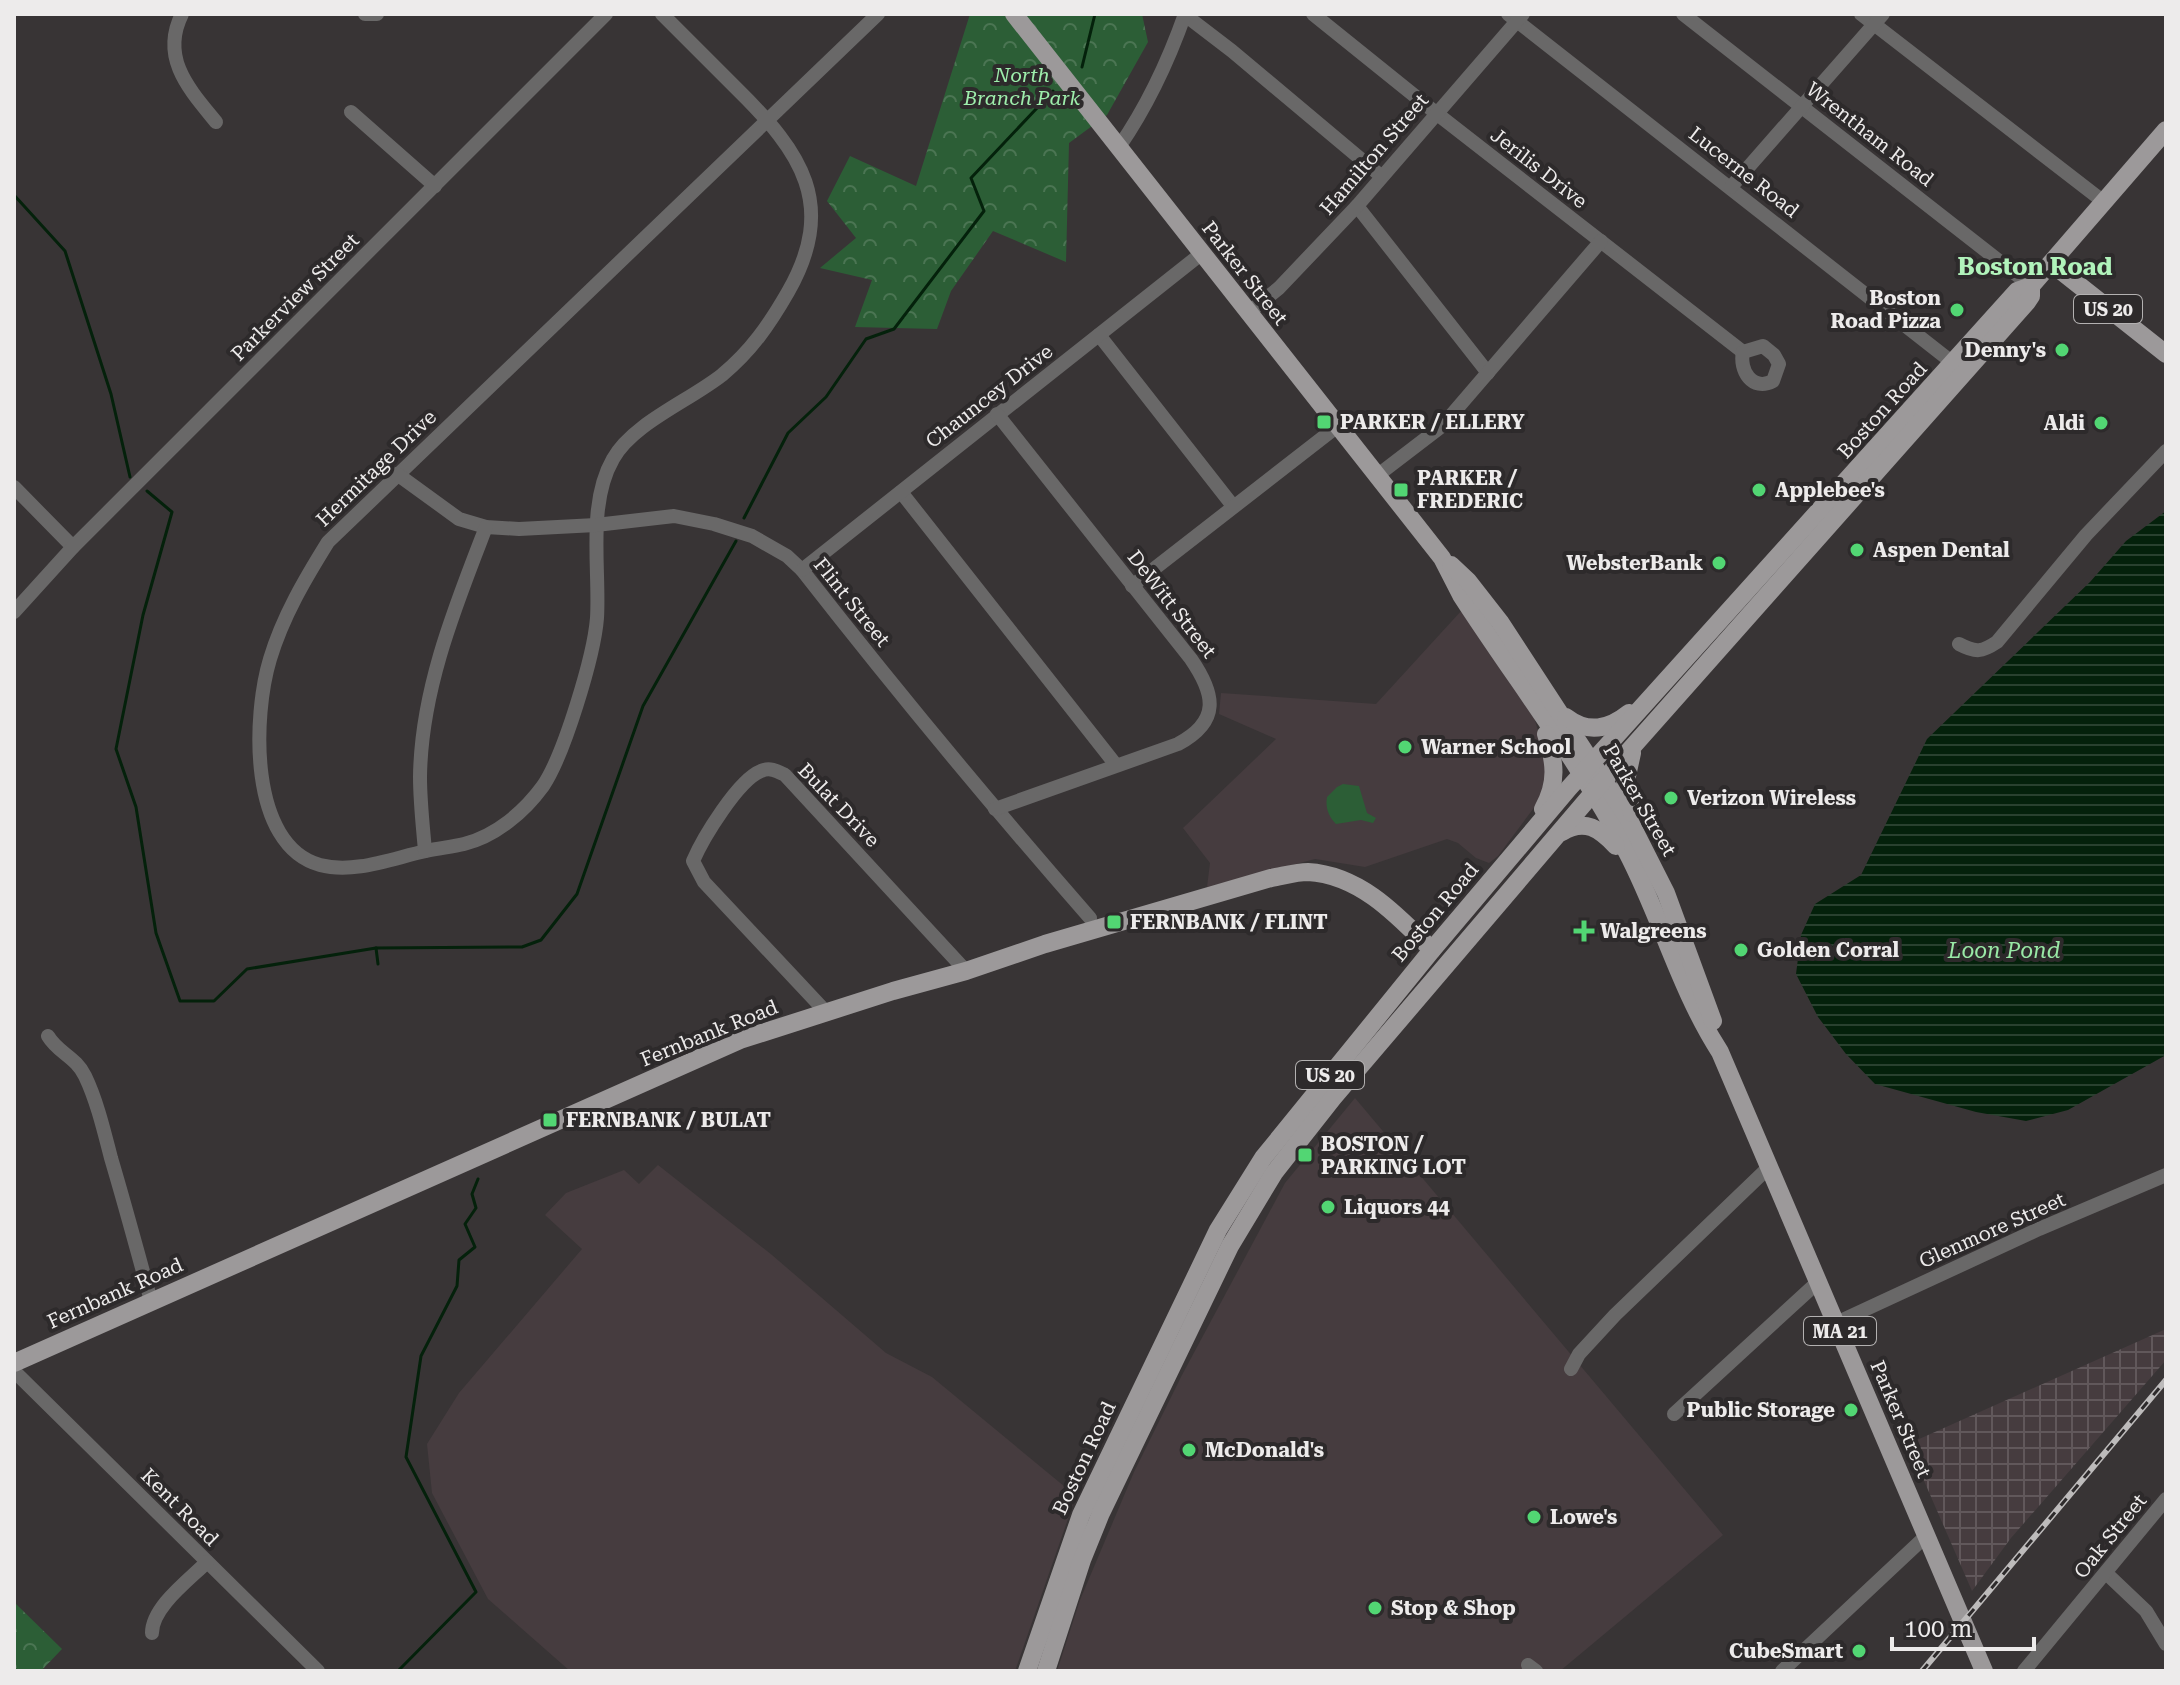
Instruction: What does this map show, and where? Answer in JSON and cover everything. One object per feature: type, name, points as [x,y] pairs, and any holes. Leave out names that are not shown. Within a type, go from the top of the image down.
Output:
[{"type":"main road","name":"Parker Street","points":[[1014,14],[1442,558],[1461,595],[1534,706],[1587,769],[1643,864],[1670,903],[1712,1018],[1720,1052],[1984,1671]]},
{"type":"main road","name":"Boston Road","points":[[1027,1671],[1077,1523],[1225,1217],[1268,1151],[1525,839],[2017,291],[2031,286],[2166,130]]},
{"type":"main road","name":"US 20","points":[[2051,263],[2166,354]]},
{"type":"main road","name":"Boston Road","points":[[1046,1671],[1094,1528],[1226,1254],[1250,1208],[1284,1159],[1644,734],[2027,302],[2031,296],[2031,286]]},
{"type":"main road","name":"Parker Street","points":[[1442,558],[1468,581],[1490,608],[1553,702],[1587,769]]},
{"type":"main road","points":[[1553,702],[1579,725],[1603,728],[1624,717],[1662,685]]},
{"type":"main road","points":[[1525,839],[1554,788],[1553,756],[1534,706]]},
{"type":"main road","points":[[1643,864],[1625,785],[1631,756],[1644,734]]},
{"type":"main road","points":[[1554,839],[1569,828],[1587,825],[1601,831],[1643,864]]},
{"type":"main road","name":"Fernbank Road","points":[[14,1363],[740,1040],[1045,944],[1271,878],[1306,872],[1335,877],[1360,887],[1397,915],[1432,950]]},
{"type":"street","points":[[182,14],[174,41],[177,68],[187,86],[216,122]]},
{"type":"street","points":[[365,14],[377,14]]},
{"type":"street","name":"Parkerview Street","points":[[14,612],[73,547],[606,14]]},
{"type":"street","name":"Hermitage Drive","points":[[662,14],[769,120],[797,158],[809,189],[811,216],[808,247],[796,278],[765,331],[747,354],[705,389],[641,427],[613,459],[605,477],[596,525],[597,621],[576,705],[545,783],[519,813],[490,834],[465,844],[370,864],[341,867],[318,864],[298,853],[283,838],[273,819],[261,773],[260,727],[270,659],[294,598],[328,542],[397,474],[769,120],[878,14]]},
{"type":"street","points":[[1119,147],[1141,115],[1165,69],[1185,14],[1381,176]]},
{"type":"street","name":"Jerilis Drive","points":[[1313,14],[1743,352]]},
{"type":"street","name":"Wrentham Road","points":[[1683,14],[2031,286]]},
{"type":"street","points":[[1861,14],[1878,19],[2104,202]]},
{"type":"street","name":"Hamilton Street","points":[[1248,313],[1279,288],[1357,206],[1516,16]]},
{"type":"street","name":"Lucerne Road","points":[[1516,16],[1953,363]]},
{"type":"street","points":[[1731,187],[1878,19]]},
{"type":"street","points":[[351,112],[435,186]]},
{"type":"street","points":[[1357,206],[1488,373]]},
{"type":"street","points":[[1378,475],[1442,426],[1601,241]]},
{"type":"street","name":"Chauncey Drive","points":[[802,570],[1201,254]]},
{"type":"street","points":[[1099,335],[1233,506]]},
{"type":"street","name":"DeWitt Street","points":[[995,809],[1190,737],[1206,721],[1211,709],[1205,679],[997,414]]},
{"type":"street","points":[[1132,586],[1339,425]]},
{"type":"street","points":[[1959,644],[1973,652],[1984,651],[1997,642],[2086,535],[2166,451]]},
{"type":"street","name":"Flint Street","points":[[397,474],[459,519],[486,527],[519,529],[596,525],[674,516],[752,536],[787,556],[802,570],[995,809],[1090,918]]},
{"type":"street","points":[[14,487],[73,547]]},
{"type":"street","points":[[901,492],[1116,765]]},
{"type":"street","points":[[425,851],[420,777],[427,706],[457,600],[486,527]]},
{"type":"street","name":"Bulat Drive","points":[[826,1012],[704,882],[693,861],[730,801],[747,780],[760,771],[771,768],[785,775],[966,971]]},
{"type":"street","points":[[48,1036],[55,1048],[79,1065],[86,1077],[151,1301]]},
{"type":"street","points":[[1571,1369],[1579,1354],[1615,1315],[1769,1167]]},
{"type":"street","name":"Glenmore Street","points":[[1836,1323],[2039,1229],[2166,1175]]},
{"type":"street","points":[[1674,1414],[1819,1281]]},
{"type":"street","name":"Kent Road","points":[[14,1371],[309,1668]]},
{"type":"street","name":"Oak Street","points":[[2024,1671],[2166,1499]]},
{"type":"street","points":[[1782,1671],[1926,1536]]},
{"type":"street","points":[[152,1633],[158,1611],[207,1562]]},
{"type":"street","points":[[2106,1573],[2146,1611],[2166,1644]]},
{"type":"shaded area","name":"Warner School","points":[[1462,610],[1532,710],[1545,755],[1547,781],[1536,805],[1498,856],[1489,863],[1447,839],[1365,867],[1315,859],[1207,887],[1210,863],[1183,828],[1276,739],[1219,714],[1221,693],[1376,704]]},
{"type":"shaded area","points":[[1355,1098],[1723,1535],[1560,1671],[1057,1671],[1080,1600],[1134,1472],[1182,1375],[1285,1183]]},
{"type":"shaded area","points":[[658,1165],[772,1255],[886,1353],[932,1377],[1076,1496],[1015,1671],[570,1671],[488,1599],[432,1493],[427,1444],[459,1393],[582,1249],[545,1215],[566,1193],[624,1170],[639,1184]]},
{"type":"shaded area","points":[[2166,1329],[2166,1360],[2011,1538],[1972,1591],[1908,1444]]},
{"type":"green space","name":"North Branch Park","points":[[970,14],[1142,14],[1148,42],[1107,115],[1069,143],[1066,262],[993,231],[951,291],[937,329],[855,327],[872,280],[820,268],[856,238],[827,201],[850,156],[916,186]]},
{"type":"green space","points":[[1343,784],[1359,786],[1367,813],[1376,818],[1373,823],[1361,820],[1336,824],[1327,809],[1327,797]]},
{"type":"green space","points":[[14,1602],[62,1649],[41,1671],[14,1671]]},
{"type":"water","name":"Loon Pond","points":[[2166,511],[2166,1055],[2068,1110],[2026,1121],[1976,1112],[1875,1084],[1846,1054],[1818,1017],[1796,974],[1801,935],[1815,904],[1861,875],[1927,739],[2090,582],[2126,541]]},
{"type":"waterway","points":[[1082,67],[1095,14]]},
{"type":"waterway","points":[[744,518],[788,433],[826,397],[866,339],[894,329],[984,211],[971,178],[1053,91]]},
{"type":"waterway","points":[[14,195],[65,251],[111,394],[130,477]]},
{"type":"waterway","points":[[147,491],[172,512],[143,615],[116,749],[136,807],[156,933],[180,1001],[214,1001],[247,969],[376,948],[522,947],[541,940],[577,894],[643,706],[736,541]]},
{"type":"waterway","points":[[376,948],[378,964]]},
{"type":"waterway","points":[[398,1671],[476,1592],[406,1457],[421,1356],[457,1286],[459,1260],[475,1247],[465,1224],[476,1208],[472,1194],[478,1179]]},
{"type":"railway","points":[[1922,1671],[2166,1380]]},
{"type":"place","name":"Boston Road Pizza","points":[[1957,310]]},
{"type":"place","name":"Denny's","points":[[2062,350]]},
{"type":"place","name":"PARKER / ELLERY","points":[[1324,422]]},
{"type":"place","name":"Aldi","points":[[2101,423]]},
{"type":"place","name":"PARKER / FREDERIC","points":[[1401,490]]},
{"type":"place","name":"Applebee's","points":[[1759,490]]},
{"type":"place","name":"Aspen Dental","points":[[1857,550]]},
{"type":"place","name":"WebsterBank","points":[[1719,563]]},
{"type":"place","name":"Warner School","points":[[1405,747]]},
{"type":"place","name":"Verizon Wireless","points":[[1671,798]]},
{"type":"place","name":"FERNBANK / FLINT","points":[[1114,922]]},
{"type":"place","name":"Walgreens","points":[[1584,931]]},
{"type":"place","name":"Golden Corral","points":[[1741,950]]},
{"type":"place","name":"FERNBANK / BULAT","points":[[550,1120]]},
{"type":"place","name":"BOSTON / PARKING LOT","points":[[1305,1155]]},
{"type":"place","name":"Liquors 44","points":[[1328,1207]]},
{"type":"place","name":"Public Storage","points":[[1851,1410]]},
{"type":"place","name":"McDonald's","points":[[1189,1450]]},
{"type":"place","name":"Lowe's","points":[[1534,1517]]},
{"type":"place","name":"Stop & Shop","points":[[1375,1608]]},
{"type":"place","name":"CubeSmart","points":[[1859,1651]]},
{"type":"district","name":"Boston Road","points":[[2035,267]]}]
